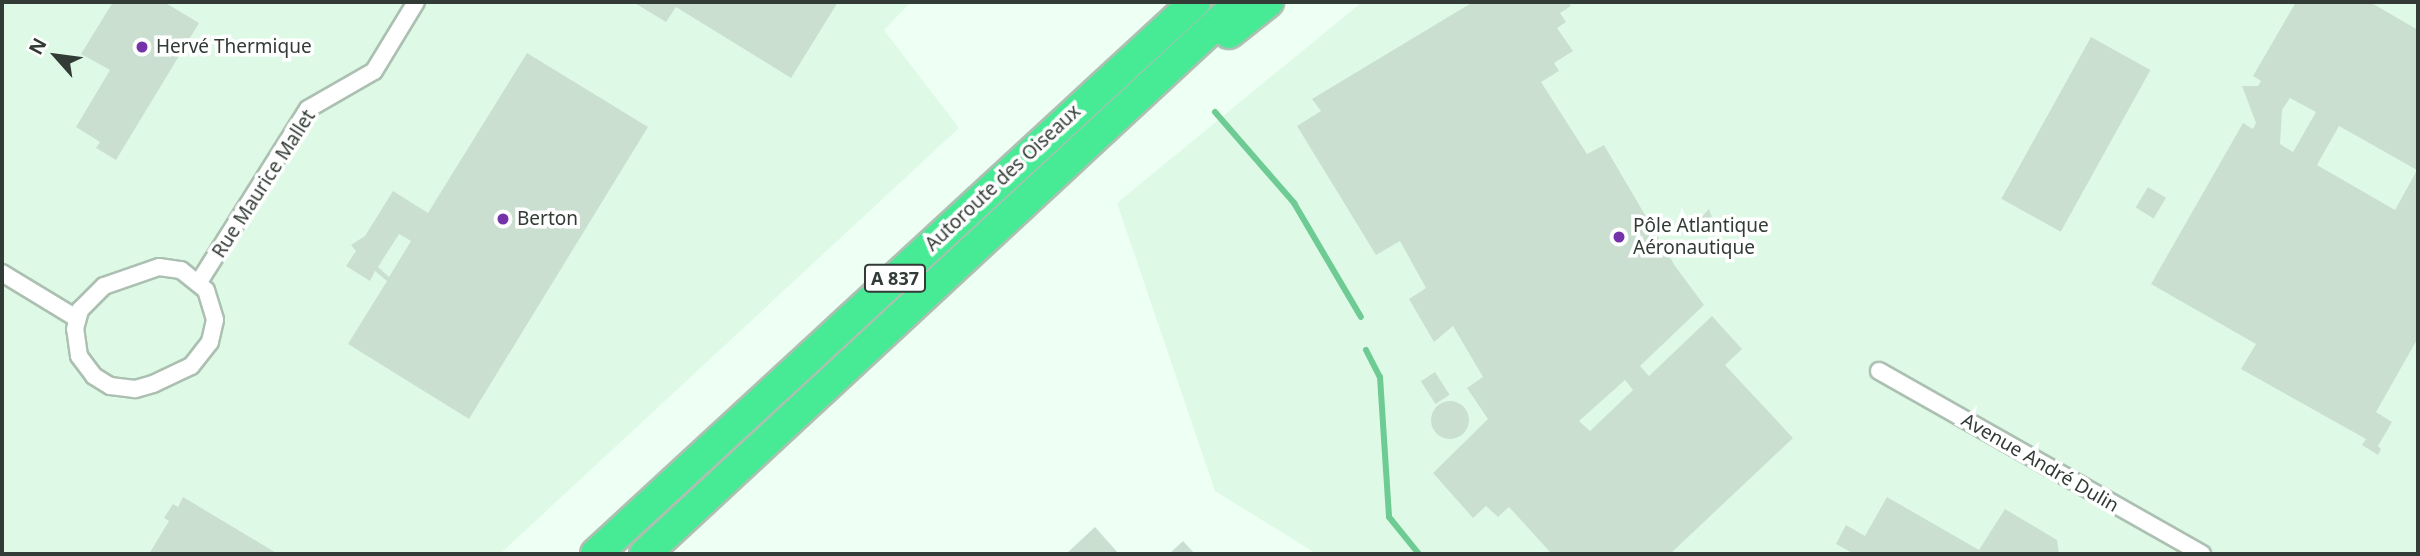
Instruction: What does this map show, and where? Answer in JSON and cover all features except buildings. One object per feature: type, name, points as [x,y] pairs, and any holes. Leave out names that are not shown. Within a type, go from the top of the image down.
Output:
[{"type":"highway","name":"Autoroute des Oiseaux","points":[[596,554],[1195,2]]},
{"type":"highway","name":"Autoroute des Oiseaux","points":[[645,554],[1240,2]]},
{"type":"highway","points":[[1049,179],[1268,2]]},
{"type":"street","name":"Rue Maurice Mallet","points":[[199,282],[308,109],[374,71],[416,2]]},
{"type":"street","points":[[159,267],[181,270],[199,282],[211,300],[215,320],[210,342],[198,361],[153,384],[122,390],[94,376],[79,356],[75,342],[76,318],[94,292],[135,273],[159,267]]},
{"type":"street","points":[[2,273],[76,318]]},
{"type":"street","name":"Avenue André Dulin","points":[[1879,371],[2202,554]]},
{"type":"shaded area","points":[[2,2],[911,2],[884,30],[959,128],[500,554],[2,554]]},
{"type":"shaded area","points":[[1362,2],[2418,2],[2418,554],[1317,554],[1215,491],[1117,203]]},
{"type":"waterway","points":[[1215,112],[1294,203],[1361,317]]},
{"type":"waterway","points":[[1366,350],[1380,377],[1389,517],[1419,554]]},
{"type":"place","name":"Hervé Thermique","points":[[142,47]]},
{"type":"place","name":"Berton","points":[[503,219]]},
{"type":"place","name":"Pôle Atlantique Aéronautique","points":[[1619,237]]}]
